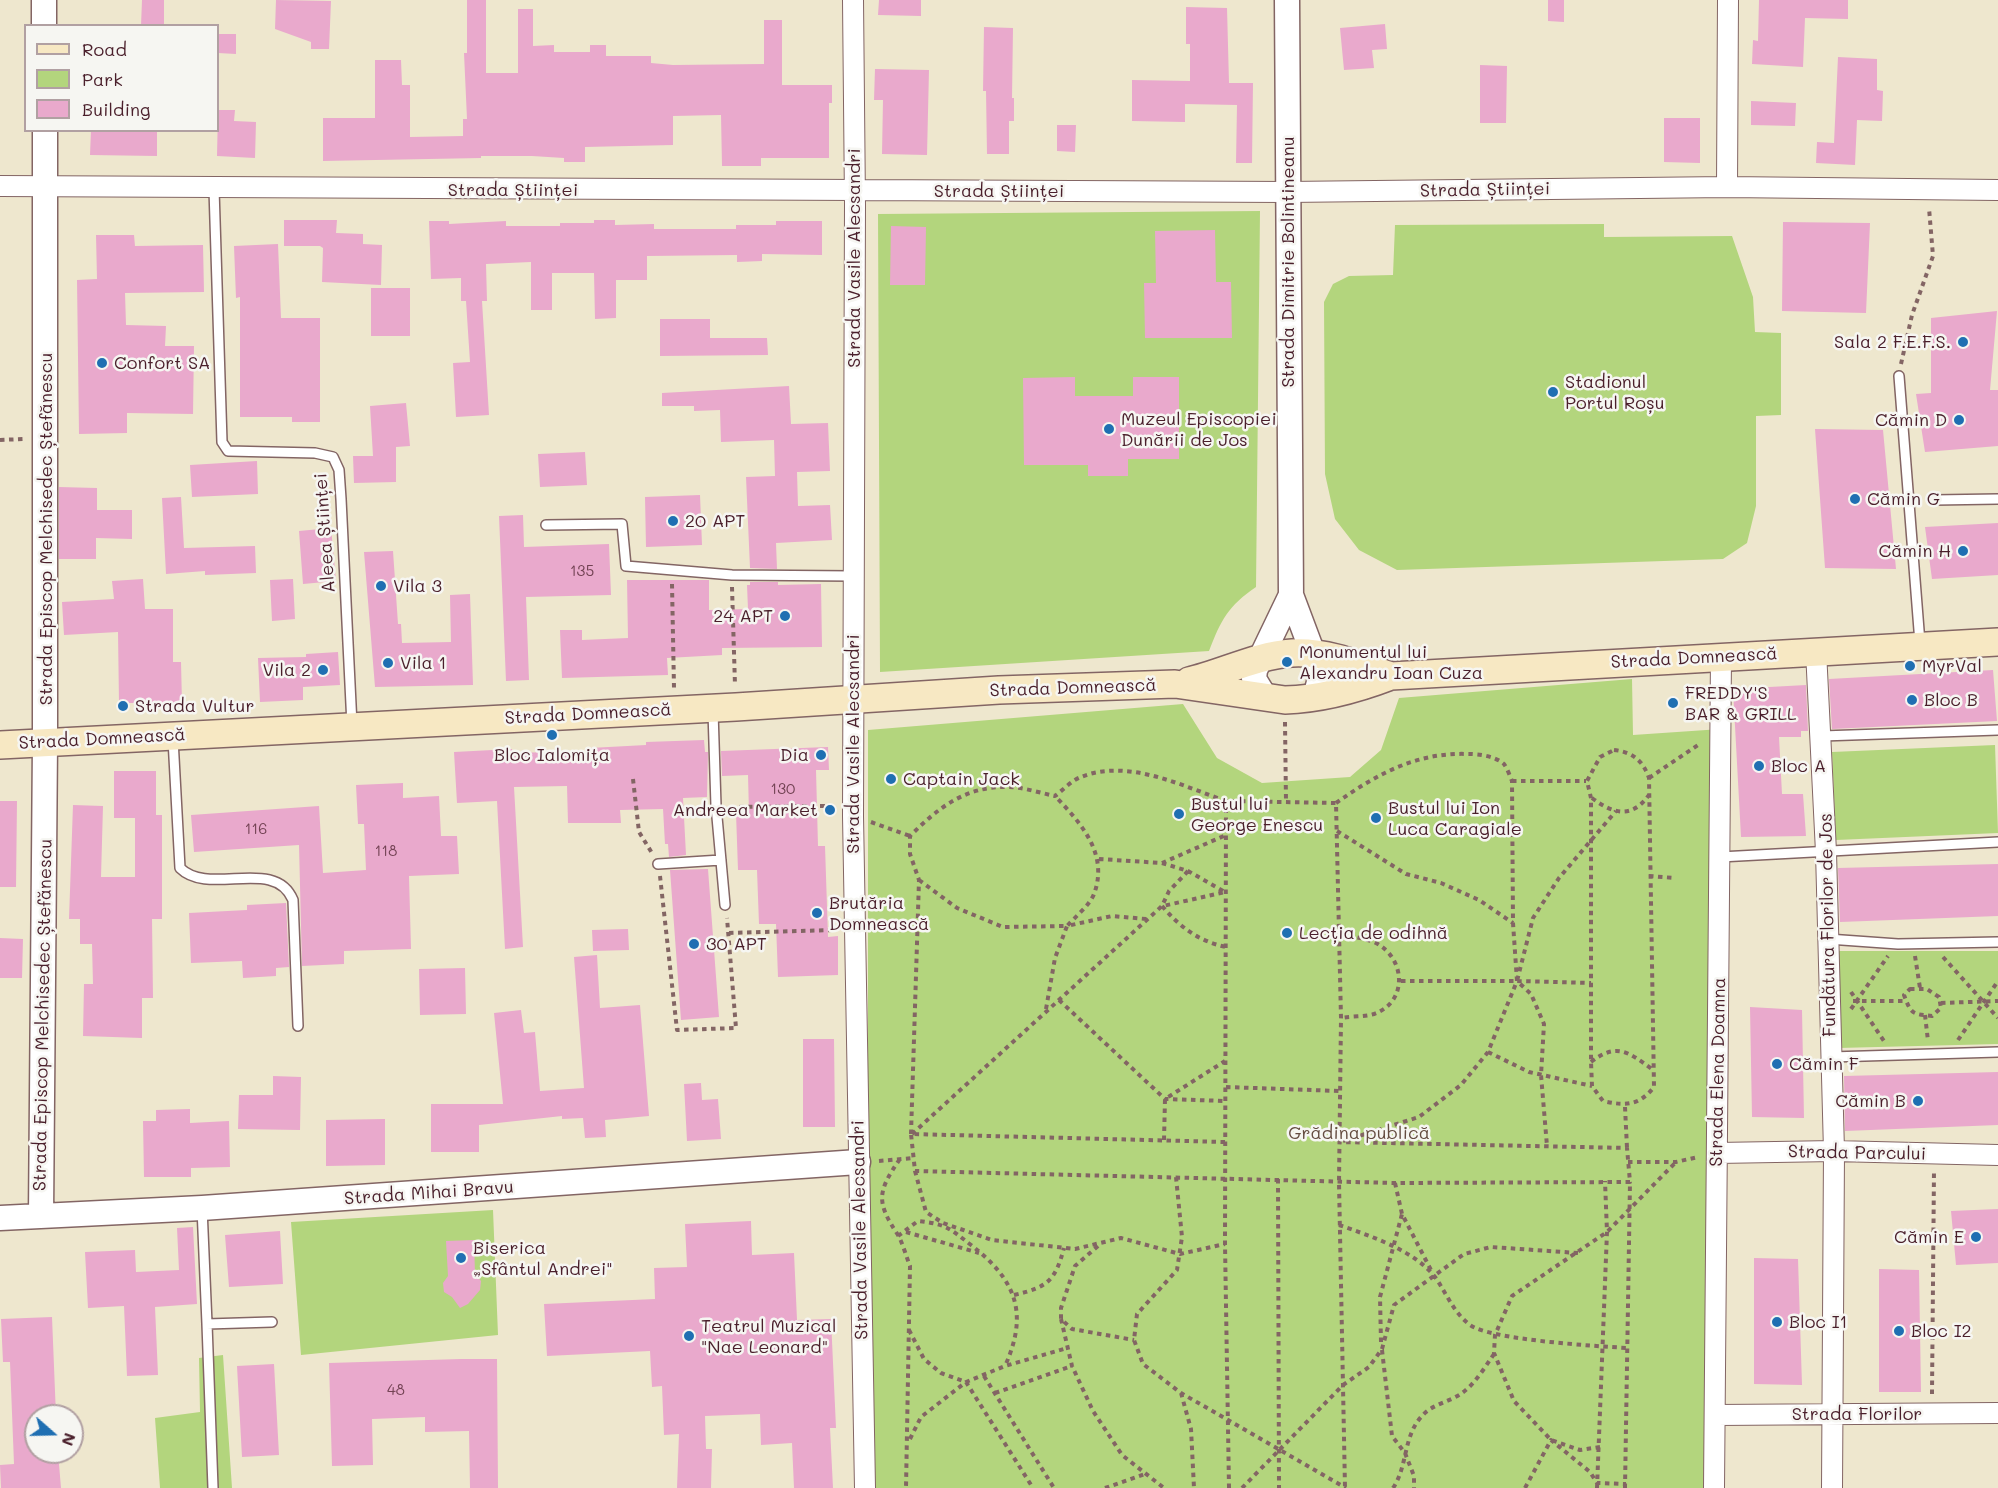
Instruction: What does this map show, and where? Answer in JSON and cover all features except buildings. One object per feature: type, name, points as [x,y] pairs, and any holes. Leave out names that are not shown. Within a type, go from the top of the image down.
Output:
[{"type":"main road","name":"Strada Domnească","points":[[0,744],[724,708],[853,698],[1175,684],[1275,698],[1315,697],[1367,685],[1391,676],[1998,642]]},
{"type":"main road","name":"Strada Domnească","points":[[1175,684],[1291,653],[1314,653],[1391,676]]},
{"type":"street","points":[[44,0],[44,24]]},
{"type":"street","name":"Strada Vasile Alecsandri","points":[[853,0],[855,191],[853,816],[865,1488]]},
{"type":"street","name":"Strada Dimitrie Bolintineanu","points":[[1287,0],[1291,595],[1321,675],[1315,697]]},
{"type":"street","points":[[1726,187],[1728,0]]},
{"type":"street","name":"Strada Episcop Melchisedec Ștefănescu","points":[[41,1216],[45,742],[45,132]]},
{"type":"street","name":"Strada Științei","points":[[0,186],[214,189],[1287,192],[1726,187],[1998,190]]},
{"type":"street","name":"Strada Dimitrie Bolintineanu","points":[[1275,698],[1254,680],[1291,595]]},
{"type":"street","name":"Fundătura Florilor de Jos","points":[[1816,651],[1822,736],[1834,1151],[1832,1488]]},
{"type":"street","name":"Strada Elena Doamna","points":[[1714,1488],[1721,657]]},
{"type":"street","name":"Strada Parcului","points":[[1717,1153],[1834,1151],[1998,1155]]},
{"type":"street","name":"Strada Mihai Bravu","points":[[0,1218],[202,1208],[858,1162]]},
{"type":"street","name":"Strada Florilor","points":[[1716,1416],[1998,1413]]},
{"type":"lane","name":"Aleea Științei","points":[[214,189],[222,442],[228,451],[315,453],[333,457],[339,470],[352,726]]},
{"type":"lane","points":[[1899,376],[1920,645]]},
{"type":"lane","points":[[1934,500],[1998,499]]},
{"type":"lane","points":[[546,525],[622,524],[626,566],[672,572],[852,576]]},
{"type":"lane","points":[[724,708],[716,806],[725,905]]},
{"type":"lane","points":[[1822,736],[1998,730]]},
{"type":"lane","points":[[173,735],[180,868],[186,874],[198,878],[269,879],[280,882],[288,889],[293,900],[298,1026]]},
{"type":"lane","points":[[1720,857],[1998,842]]},
{"type":"lane","points":[[658,864],[721,860]]},
{"type":"lane","points":[[1828,939],[1898,944],[1998,942]]},
{"type":"lane","points":[[1831,1057],[1893,1053],[1998,1052]]},
{"type":"lane","points":[[202,1208],[213,1488]]},
{"type":"lane","points":[[207,1324],[272,1322]]},
{"type":"path","points":[[1899,376],[1912,315],[1933,256],[1928,189]]},
{"type":"path","points":[[672,572],[674,710]]},
{"type":"path","points":[[724,708],[732,574]]},
{"type":"path","points":[[1275,698],[1286,802]]},
{"type":"path","points":[[1649,778],[1721,729]]},
{"type":"path","points":[[1614,750],[1627,752],[1644,764],[1649,778],[1654,1087],[1645,1098],[1625,1106],[1602,1101],[1592,1086],[1591,798],[1587,782],[1599,757],[1614,750]]},
{"type":"path","points":[[1055,796],[1080,777],[1116,770],[1154,776],[1226,801],[1336,803],[1365,782],[1404,762],[1447,753],[1482,754],[1504,764],[1512,781],[1513,923],[1517,981],[1531,994],[1544,1024],[1541,1075],[1547,1146]]},
{"type":"path","points":[[633,779],[639,832],[658,864],[676,1030],[736,1028],[725,905]]},
{"type":"path","points":[[1512,781],[1587,782]]},
{"type":"path","points":[[1005,1366],[1016,1342],[1017,1312],[1009,1282],[983,1254],[926,1212],[915,1171],[911,1134],[919,880],[910,854],[910,836],[927,819],[962,794],[1009,787],[1055,796],[1081,823],[1099,859],[1094,895],[1067,926],[1055,958],[1046,1010]]},
{"type":"path","points":[[1591,798],[1616,811],[1632,811],[1641,806],[1649,794]]},
{"type":"path","points":[[1226,801],[1224,1178],[1229,1488]]},
{"type":"path","points":[[1336,803],[1340,933],[1339,1182],[1345,1488]]},
{"type":"path","points":[[716,806],[762,808],[824,806]]},
{"type":"path","points":[[1340,1142],[1419,1117],[1461,1085],[1488,1052],[1517,981],[1533,918],[1559,878],[1616,811]]},
{"type":"path","points":[[853,816],[910,836]]},
{"type":"path","points":[[1336,830],[1406,874],[1441,883],[1479,900],[1513,923]]},
{"type":"path","points":[[1162,863],[1226,835]]},
{"type":"path","points":[[1099,859],[1162,863],[1188,871],[1225,892]]},
{"type":"path","points":[[911,1134],[1162,906],[1169,891],[1188,871]]},
{"type":"path","points":[[1649,876],[1675,878]]},
{"type":"path","points":[[919,880],[957,908],[1003,927],[1067,926],[1112,916],[1147,919]]},
{"type":"path","points":[[1162,906],[1225,892]]},
{"type":"path","points":[[1162,906],[1179,927],[1208,943],[1226,947]]},
{"type":"path","points":[[729,933],[855,929]]},
{"type":"path","points":[[1340,933],[1376,943],[1396,960],[1401,981],[1392,1002],[1374,1014],[1341,1018]]},
{"type":"path","points":[[1930,943],[1998,1018]]},
{"type":"path","points":[[1847,1020],[1855,1001],[1898,944]]},
{"type":"path","points":[[1914,944],[1920,988]]},
{"type":"path","points":[[1401,981],[1592,983]]},
{"type":"path","points":[[1949,1053],[1982,1001],[1998,981]]},
{"type":"path","points":[[1910,989],[1927,989],[1939,998],[1941,1008],[1932,1016],[1925,1015],[1912,1012],[1906,1006],[1906,1001],[1904,995],[1910,989]]},
{"type":"path","points":[[1850,991],[1893,1053]]},
{"type":"path","points":[[1830,998],[1855,1001],[1906,1001]]},
{"type":"path","points":[[1059,1000],[1165,1099],[1225,1101]]},
{"type":"path","points":[[1941,1003],[1998,1001]]},
{"type":"path","points":[[1925,1015],[1929,1053]]},
{"type":"path","points":[[1591,1062],[1603,1052],[1615,1049],[1627,1052],[1652,1070]]},
{"type":"path","points":[[1488,1052],[1508,1064],[1541,1075],[1592,1086]]},
{"type":"path","points":[[1165,1099],[1225,1061]]},
{"type":"path","points":[[1226,1087],[1339,1091]]},
{"type":"path","points":[[1164,1140],[1165,1099]]},
{"type":"path","points":[[1597,1486],[1626,1486],[1630,1182],[1625,1106]]},
{"type":"path","points":[[911,1134],[1225,1142]]},
{"type":"path","points":[[1340,1142],[1627,1148]]},
{"type":"path","points":[[1628,1162],[1676,1162],[1717,1153]]},
{"type":"path","points":[[1932,1414],[1934,1155]]},
{"type":"path","points":[[858,1162],[914,1158]]},
{"type":"path","points":[[900,1159],[886,1179],[882,1207],[889,1225],[898,1236],[910,1266],[906,1488]]},
{"type":"path","points":[[1597,1486],[1590,1472],[1551,1440],[1514,1401],[1494,1353],[1495,1335],[1512,1296],[1606,1232],[1676,1162]]},
{"type":"path","points":[[915,1171],[1395,1183],[1630,1182]]},
{"type":"path","points":[[1176,1177],[1182,1237],[1180,1254],[1177,1270],[1137,1314],[1134,1340],[1143,1364],[1180,1393],[1227,1417],[1345,1488]]},
{"type":"path","points":[[1278,1179],[1279,1488]]},
{"type":"path","points":[[1597,1486],[1606,1232],[1605,1181]]},
{"type":"path","points":[[1395,1183],[1402,1214],[1434,1276],[1452,1307],[1471,1326],[1495,1335],[1627,1348]]},
{"type":"path","points":[[1402,1214],[1380,1297],[1382,1349],[1392,1436],[1405,1453],[1414,1476],[1414,1488]]},
{"type":"path","points":[[898,1236],[918,1221],[943,1223],[992,1240],[1076,1249],[1121,1238],[1180,1254],[1225,1244]]},
{"type":"path","points":[[1340,1225],[1392,1245],[1434,1276]]},
{"type":"path","points":[[905,1232],[983,1254]]},
{"type":"path","points":[[1098,1245],[1075,1266],[1061,1308],[1067,1348],[1072,1366],[1093,1411],[1122,1455],[1164,1488]]},
{"type":"path","points":[[1242,1488],[1343,1385],[1369,1367],[1382,1349],[1394,1305],[1464,1254],[1491,1247],[1578,1253]]},
{"type":"path","points":[[1014,1295],[1048,1283],[1057,1273],[1064,1248]]},
{"type":"path","points":[[1061,1319],[1072,1329],[1134,1340]]},
{"type":"path","points":[[908,1329],[924,1359],[941,1373],[966,1382],[1033,1488]]},
{"type":"path","points":[[908,1442],[921,1417],[966,1382],[1005,1366],[1067,1348]]},
{"type":"path","points":[[1393,1488],[1398,1480],[1408,1439],[1422,1415],[1462,1393],[1484,1370],[1494,1353]]},
{"type":"path","points":[[995,1393],[1072,1366]]},
{"type":"path","points":[[984,1376],[1054,1488]]},
{"type":"path","points":[[1180,1393],[1191,1429],[1194,1488]]},
{"type":"path","points":[[1551,1440],[1580,1449],[1600,1447]]},
{"type":"path","points":[[1525,1488],[1551,1440]]},
{"type":"path","points":[[1105,1488],[1146,1474]]},
{"type":"green space","points":[[1260,211],[1256,587],[1226,614],[1209,651],[880,672],[878,214]]},
{"type":"green space","name":"Stadionul Portul Roșu","points":[[1604,224],[1604,237],[1732,236],[1753,297],[1755,332],[1781,333],[1781,415],[1756,416],[1756,506],[1747,543],[1723,559],[1397,570],[1359,550],[1335,519],[1325,474],[1324,302],[1333,284],[1349,276],[1393,275],[1395,225]]},
{"type":"green space","name":"Grădina publică","points":[[1632,679],[1633,735],[1721,729],[1714,1488],[868,1488],[868,730],[1183,704],[1217,758],[1262,783],[1350,777],[1381,750],[1399,698]]},
{"type":"green space","points":[[1995,745],[1998,833],[1836,840],[1832,752]]},
{"type":"green space","points":[[1837,951],[1998,951],[1998,1044],[1838,1048]]},
{"type":"green space","points":[[493,1210],[498,1335],[301,1355],[291,1222]]},
{"type":"green space","points":[[223,1355],[232,1488],[160,1488],[155,1418],[200,1412],[199,1358]]},
{"type":"place","name":"Sala 2 F.E.F.S.","points":[[1963,342]]},
{"type":"place","name":"Confort SA","points":[[102,363]]},
{"type":"place","name":"Stadionul Portul Roșu","points":[[1553,392]]},
{"type":"place","name":"Cămin D","points":[[1959,420]]},
{"type":"place","name":"Muzeul Episcopiei Dunării de Jos","points":[[1109,429]]},
{"type":"place","name":"Cămin G","points":[[1855,499]]},
{"type":"place","name":"20 APT","points":[[673,521]]},
{"type":"place","name":"Cămin H","points":[[1963,551]]},
{"type":"place","name":"Vila 3","points":[[381,586]]},
{"type":"place","name":"24 APT","points":[[785,616]]},
{"type":"place","name":"Monumentul lui Alexandru Ioan Cuza","points":[[1287,662]]},
{"type":"place","name":"Vila 1","points":[[388,663]]},
{"type":"place","name":"MyrVal","points":[[1910,666]]},
{"type":"place","name":"Vila 2","points":[[323,670]]},
{"type":"place","name":"Bloc B","points":[[1912,700]]},
{"type":"place","name":"FREDDY'S BAR & GRILL","points":[[1673,703]]},
{"type":"place","name":"Strada Vultur","points":[[123,706]]},
{"type":"place","name":"Bloc Ialomița","points":[[552,735]]},
{"type":"place","name":"Dia","points":[[821,755]]},
{"type":"place","name":"Bloc A","points":[[1759,766]]},
{"type":"place","name":"Captain Jack","points":[[891,779]]},
{"type":"place","name":"Andreea Market","points":[[830,810]]},
{"type":"place","name":"Bustul lui George Enescu","points":[[1179,814]]},
{"type":"place","name":"Bustul lui Ion Luca Caragiale","points":[[1376,818]]},
{"type":"place","name":"Brutăria Domnească","points":[[817,913]]},
{"type":"place","name":"Lecția de odihnă","points":[[1287,933]]},
{"type":"place","name":"30 APT","points":[[694,944]]},
{"type":"place","name":"Cămin F","points":[[1777,1064]]},
{"type":"place","name":"Cămin B","points":[[1918,1101]]},
{"type":"place","name":"Cămin E","points":[[1976,1237]]},
{"type":"place","name":"Biserica „Sfântul Andrei\"","points":[[461,1258]]},
{"type":"place","name":"Bloc I1","points":[[1777,1322]]},
{"type":"place","name":"Bloc I2","points":[[1899,1331]]},
{"type":"place","name":"Teatrul Muzical \"Nae Leonard\"","points":[[689,1336]]}]
